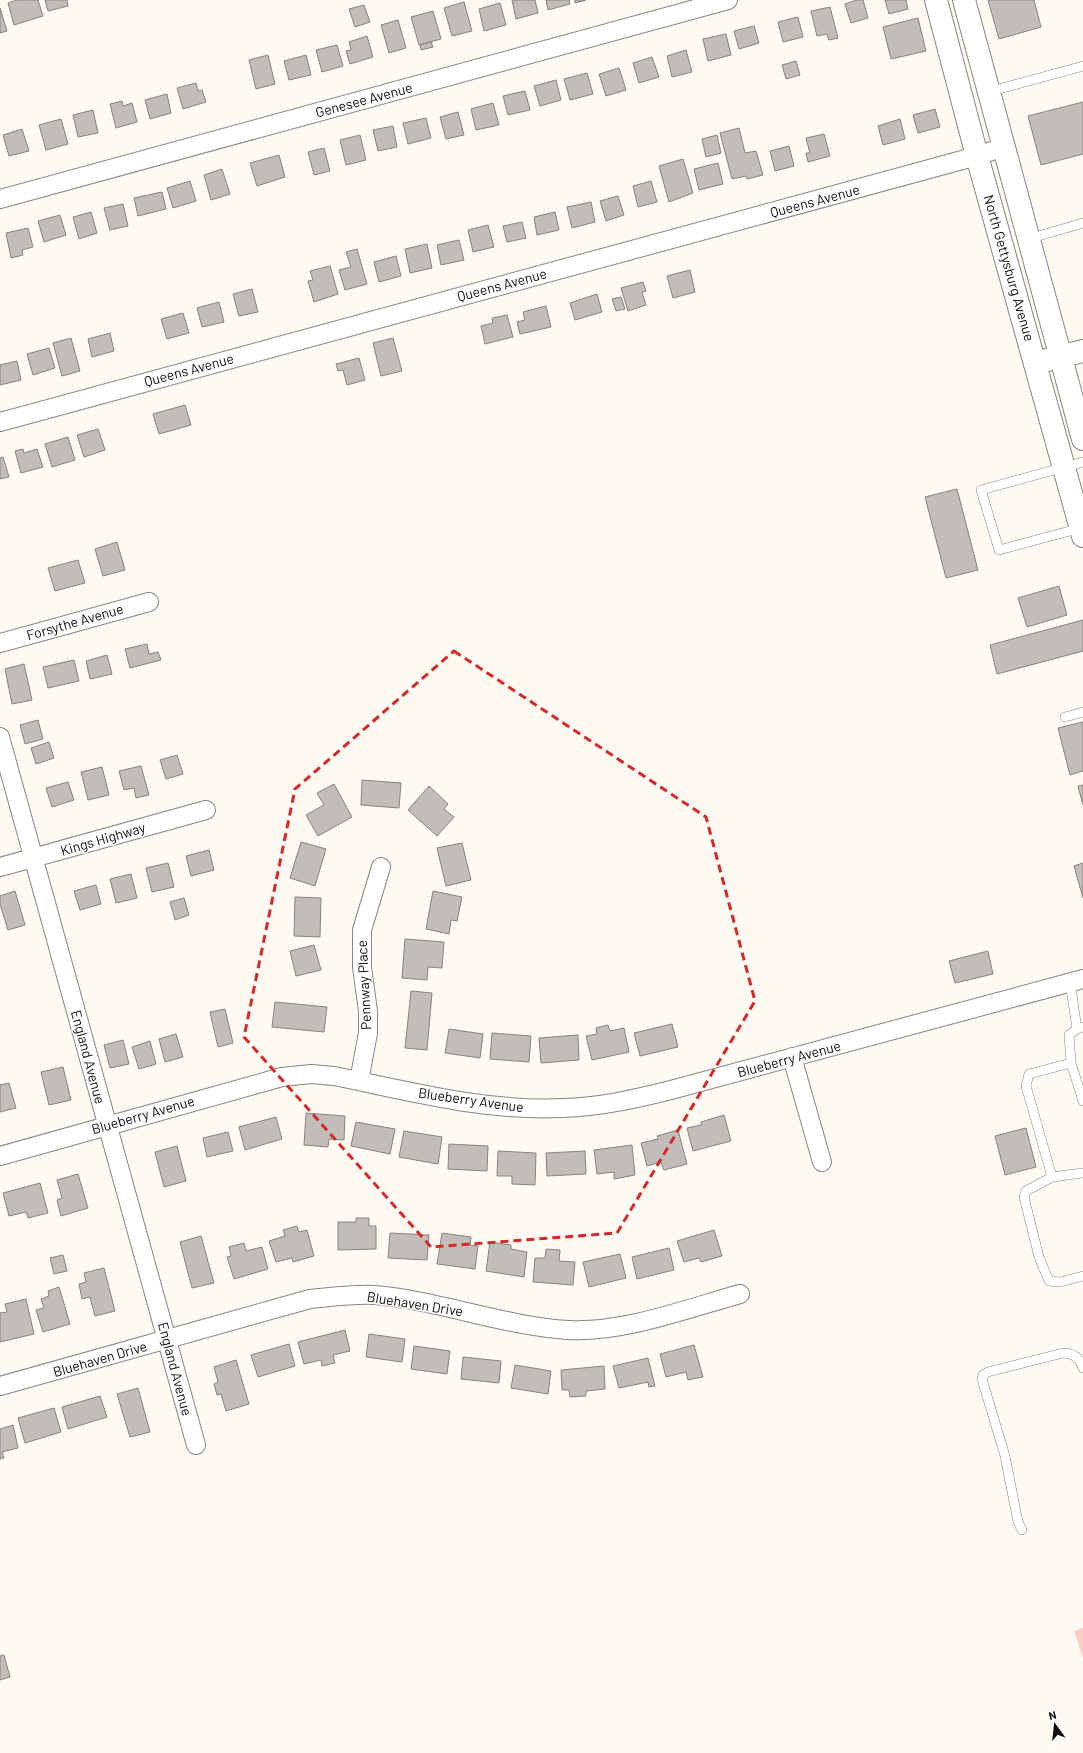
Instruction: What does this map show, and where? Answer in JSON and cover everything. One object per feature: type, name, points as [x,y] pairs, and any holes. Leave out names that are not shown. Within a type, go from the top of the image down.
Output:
[{"type":"main road","name":"North Gettysburg Avenue","points":[[936,0],[977,156],[1036,363],[1073,465],[1082,531]]},
{"type":"main road","name":"North Gettysburg Avenue","points":[[964,0],[1060,358],[1078,403],[1083,439]]},
{"type":"main road","points":[[1036,363],[1083,351]]},
{"type":"street","name":"Genesee Avenue","points":[[0,199],[728,0]]},
{"type":"street","name":"Queens Avenue","points":[[0,422],[977,156],[1004,147]]},
{"type":"street","name":"Forsythe Avenue","points":[[0,643],[150,602]]},
{"type":"street","name":"England Avenue","points":[[0,737],[196,1445]]},
{"type":"street","name":"Kings Highway","points":[[0,867],[206,810]]},
{"type":"street","name":"Pennway Place","points":[[359,1081],[368,1033],[368,1011],[362,967],[362,930],[381,867]]},
{"type":"street","name":"Blueberry Avenue","points":[[0,1156],[282,1077],[311,1074],[334,1076],[484,1105],[520,1108],[562,1108],[595,1106],[627,1101],[1076,980]]},
{"type":"street","points":[[792,1057],[822,1162]]},
{"type":"street","name":"Bluehaven Drive","points":[[0,1386],[310,1299],[346,1295],[385,1296],[540,1327],[569,1330],[598,1329],[629,1324],[740,1294]]},
{"type":"lane","points":[[988,92],[1083,66]]},
{"type":"lane","points":[[1028,239],[1083,223]]},
{"type":"lane","points":[[1073,465],[981,490],[1000,550],[1082,531]]},
{"type":"lane","points":[[1065,717],[1083,712]]},
{"type":"lane","points":[[1076,980],[1080,1028],[1069,1035],[1071,1063],[1083,1101]]},
{"type":"lane","points":[[1052,1176],[1026,1086],[1029,1074],[1071,1063]]},
{"type":"lane","points":[[1083,1172],[1052,1176],[1026,1191],[1024,1197],[1039,1257],[1049,1281],[1060,1282],[1083,1276]]},
{"type":"lane","points":[[1022,1530],[1018,1522],[1005,1456],[982,1379],[988,1372],[1063,1353],[1070,1353],[1077,1357],[1082,1363],[1083,1368]]},
{"type":"highlighted area","points":[[454,651],[706,817],[755,1001],[617,1233],[431,1247],[244,1037],[295,789]]},
{"type":"shaded area","points":[[1083,1628],[1083,1658],[1074,1631]]},
{"type":"building","points":[[17,0],[38,0],[43,16],[14,25],[8,3]]},
{"type":"building","points":[[45,0],[67,0],[68,6],[48,11]]},
{"type":"building","points":[[512,0],[535,0],[538,13],[516,19]]},
{"type":"building","points":[[546,0],[569,0],[570,4],[548,10]]},
{"type":"building","points":[[575,0],[586,0],[575,3]]},
{"type":"building","points":[[857,0],[863,0],[868,18],[851,23],[845,4]]},
{"type":"building","points":[[885,0],[906,0],[908,9],[889,14]]},
{"type":"building","points":[[988,0],[1034,0],[1041,27],[999,39]]},
{"type":"building","points":[[464,2],[472,31],[452,36],[444,8]]},
{"type":"building","points":[[500,3],[506,25],[484,31],[479,9]]},
{"type":"building","points":[[364,5],[370,22],[355,27],[349,9]]},
{"type":"building","points":[[830,7],[838,38],[829,40],[827,34],[817,36],[811,11]]},
{"type":"building","points":[[0,8],[7,31],[0,33]]},
{"type":"building","points":[[433,11],[441,39],[419,45],[411,17]]},
{"type":"building","points":[[798,17],[803,37],[783,42],[778,22]]},
{"type":"building","points":[[918,18],[926,51],[891,59],[883,27]]},
{"type":"building","points":[[398,20],[406,48],[389,53],[381,25]]},
{"type":"building","points":[[754,26],[759,43],[739,49],[734,31]]},
{"type":"building","points":[[726,34],[731,55],[708,61],[703,39]]},
{"type":"building","points":[[367,36],[373,57],[350,64],[346,51],[351,50],[349,42]]},
{"type":"building","points":[[431,42],[433,47],[421,50],[420,45]]},
{"type":"building","points":[[337,45],[343,66],[322,72],[316,50]]},
{"type":"building","points":[[686,50],[692,72],[672,77],[667,56]]},
{"type":"building","points":[[268,55],[275,84],[256,89],[249,60]]},
{"type":"building","points":[[306,55],[311,75],[289,80],[284,61]]},
{"type":"building","points":[[652,57],[659,77],[639,83],[633,63]]},
{"type":"building","points":[[796,61],[800,75],[786,79],[782,65]]},
{"type":"building","points":[[619,68],[626,90],[606,96],[599,74]]},
{"type":"building","points":[[587,73],[593,94],[570,100],[564,79]]},
{"type":"building","points":[[556,80],[561,100],[540,106],[534,86]]},
{"type":"building","points":[[196,83],[198,91],[202,90],[206,102],[183,109],[177,88]]},
{"type":"building","points":[[525,91],[530,110],[508,115],[503,96]]},
{"type":"building","points":[[167,94],[171,113],[150,119],[145,100]]},
{"type":"building","points":[[122,101],[123,106],[132,103],[137,122],[116,128],[110,104]]},
{"type":"building","points":[[1083,102],[1083,154],[1041,165],[1028,116]]},
{"type":"building","points":[[493,103],[499,125],[476,130],[471,109]]},
{"type":"building","points":[[935,109],[940,127],[918,133],[913,115]]},
{"type":"building","points":[[93,110],[98,133],[78,137],[73,115]]},
{"type":"building","points":[[458,112],[464,135],[446,139],[440,117]]},
{"type":"building","points":[[426,118],[431,138],[408,144],[403,123]]},
{"type":"building","points":[[61,119],[68,144],[46,150],[39,125]]},
{"type":"building","points":[[900,119],[905,139],[883,145],[878,126]]},
{"type":"building","points":[[393,126],[397,147],[378,151],[373,130]]},
{"type":"building","points":[[739,128],[745,153],[756,151],[763,175],[747,179],[746,176],[732,179],[720,133]]},
{"type":"building","points":[[22,129],[29,151],[9,156],[3,135]]},
{"type":"building","points":[[824,134],[830,156],[808,162],[806,153],[810,153],[806,138]]},
{"type":"building","points":[[360,135],[366,160],[346,165],[340,140]]},
{"type":"building","points":[[717,135],[721,153],[706,157],[702,139]]},
{"type":"building","points":[[789,146],[794,166],[775,171],[770,151]]},
{"type":"building","points":[[324,148],[330,171],[314,175],[308,152]]},
{"type":"building","points":[[279,155],[285,177],[257,186],[250,163]]},
{"type":"building","points":[[683,159],[693,193],[669,202],[659,166]]},
{"type":"building","points":[[718,163],[723,184],[699,190],[694,169]]},
{"type":"building","points":[[222,169],[230,194],[211,200],[204,175]]},
{"type":"building","points":[[190,181],[196,201],[173,208],[167,188]]},
{"type":"building","points":[[651,181],[657,202],[638,207],[633,186]]},
{"type":"building","points":[[162,192],[166,209],[138,216],[134,198]]},
{"type":"building","points":[[618,196],[624,215],[606,221],[600,201]]},
{"type":"building","points":[[591,202],[595,222],[572,228],[567,207]]},
{"type":"building","points":[[123,204],[128,226],[110,230],[104,208]]},
{"type":"building","points":[[91,212],[97,233],[79,239],[73,217]]},
{"type":"building","points":[[555,212],[559,230],[537,235],[534,217]]},
{"type":"building","points":[[60,215],[66,235],[44,242],[38,221]]},
{"type":"building","points":[[522,222],[526,238],[507,242],[503,226]]},
{"type":"building","points":[[488,225],[494,247],[473,252],[468,230]]},
{"type":"building","points":[[28,228],[33,247],[22,250],[23,255],[11,258],[6,233]]},
{"type":"building","points":[[459,240],[464,260],[441,265],[437,245]]},
{"type":"building","points":[[427,244],[432,268],[410,273],[405,249]]},
{"type":"building","points":[[357,249],[367,284],[345,290],[339,270],[351,267],[346,252]]},
{"type":"building","points":[[396,256],[401,276],[379,282],[374,262]]},
{"type":"building","points":[[330,266],[338,294],[314,302],[308,281],[313,280],[310,271]]},
{"type":"building","points":[[690,270],[695,292],[673,298],[667,276]]},
{"type":"building","points":[[643,282],[646,291],[642,292],[646,305],[628,311],[621,288]]},
{"type":"building","points":[[252,289],[258,312],[239,316],[233,294]]},
{"type":"building","points":[[597,294],[602,312],[575,320],[570,303]]},
{"type":"building","points":[[621,297],[625,309],[616,311],[612,299]]},
{"type":"building","points":[[219,302],[224,322],[202,327],[197,308]]},
{"type":"building","points":[[546,306],[551,327],[520,334],[517,322],[525,320],[523,312]]},
{"type":"building","points":[[183,313],[189,333],[167,339],[161,319]]},
{"type":"building","points":[[507,315],[513,337],[485,344],[481,326],[493,323],[492,318]]},
{"type":"building","points":[[110,333],[114,351],[92,357],[88,339]]},
{"type":"building","points":[[71,338],[80,371],[62,376],[53,343]]},
{"type":"building","points":[[393,338],[402,371],[381,376],[373,343]]},
{"type":"building","points":[[49,348],[55,368],[33,375],[27,354]]},
{"type":"building","points":[[359,358],[365,380],[347,385],[343,370],[338,371],[336,364]]},
{"type":"building","points":[[17,361],[21,380],[0,385],[0,365]]},
{"type":"building","points":[[185,405],[191,425],[159,434],[153,414]]},
{"type":"building","points":[[98,429],[105,450],[84,457],[77,435]]},
{"type":"building","points":[[68,437],[75,460],[52,467],[45,444]]},
{"type":"building","points":[[23,449],[24,453],[37,449],[43,467],[21,473],[15,451]]},
{"type":"building","points":[[3,457],[9,477],[0,479],[0,458]]},
{"type":"building","points":[[957,489],[978,570],[946,578],[925,497]]},
{"type":"building","points":[[117,542],[125,570],[103,576],[95,549]]},
{"type":"building","points":[[78,560],[85,583],[55,591],[48,568]]},
{"type":"building","points":[[1059,586],[1067,615],[1027,627],[1018,598]]},
{"type":"building","points":[[1083,620],[1083,651],[997,674],[990,645]]},
{"type":"building","points":[[147,644],[149,654],[158,652],[161,660],[130,668],[125,649]]},
{"type":"building","points":[[107,655],[112,674],[90,679],[86,661]]},
{"type":"building","points":[[74,660],[79,681],[48,688],[43,667]]},
{"type":"building","points":[[24,664],[32,700],[12,704],[5,669]]},
{"type":"building","points":[[38,720],[43,739],[25,744],[20,725]]},
{"type":"building","points":[[1083,722],[1083,771],[1070,775],[1058,728]]},
{"type":"building","points":[[49,742],[54,758],[36,764],[31,748]]},
{"type":"building","points":[[177,755],[183,774],[166,779],[160,760]]},
{"type":"building","points":[[141,766],[149,795],[136,798],[134,788],[124,790],[119,771]]},
{"type":"building","points":[[102,767],[109,795],[88,800],[81,772]]},
{"type":"building","points":[[362,780],[401,783],[399,808],[361,805]]},
{"type":"building","points":[[68,782],[74,800],[52,807],[46,788]]},
{"type":"building","points":[[334,784],[352,817],[318,836],[306,815],[324,805],[317,793]]},
{"type":"building","points":[[1083,785],[1083,805],[1078,786]]},
{"type":"building","points":[[429,786],[448,804],[444,809],[454,817],[437,836],[408,810]]},
{"type":"building","points":[[301,842],[326,849],[315,886],[290,878]]},
{"type":"building","points":[[462,843],[471,880],[446,886],[437,848]]},
{"type":"building","points":[[209,850],[214,870],[191,876],[186,856]]},
{"type":"building","points":[[168,863],[174,887],[152,892],[146,868]]},
{"type":"building","points":[[1083,863],[1083,898],[1074,866]]},
{"type":"building","points":[[131,874],[137,898],[116,903],[110,879]]},
{"type":"building","points":[[96,885],[101,904],[80,910],[74,891]]},
{"type":"building","points":[[15,891],[25,925],[8,930],[0,904],[0,896]]},
{"type":"building","points":[[433,891],[462,897],[457,921],[451,920],[449,934],[426,929]]},
{"type":"building","points":[[295,897],[321,898],[320,937],[294,936]]},
{"type":"building","points":[[184,898],[189,915],[175,920],[170,902]]},
{"type":"building","points":[[405,939],[444,942],[442,968],[428,967],[427,980],[402,978]]},
{"type":"building","points":[[314,945],[321,970],[296,976],[290,951]]},
{"type":"building","points":[[988,951],[993,974],[955,983],[949,961]]},
{"type":"building","points":[[411,991],[432,993],[427,1050],[405,1048]]},
{"type":"building","points":[[275,1002],[327,1007],[324,1032],[272,1027]]},
{"type":"building","points":[[225,1009],[233,1043],[218,1047],[210,1012]]},
{"type":"building","points":[[672,1024],[678,1047],[640,1056],[634,1033]]},
{"type":"building","points":[[608,1025],[610,1031],[624,1028],[629,1052],[592,1060],[586,1036],[597,1034],[596,1028]]},
{"type":"building","points":[[449,1029],[483,1034],[480,1058],[445,1053]]},
{"type":"building","points":[[492,1033],[531,1036],[529,1062],[490,1059]]},
{"type":"building","points":[[176,1034],[183,1057],[165,1062],[159,1039]]},
{"type":"building","points":[[578,1035],[579,1060],[541,1063],[539,1038]]},
{"type":"building","points":[[123,1040],[129,1064],[110,1068],[104,1045]]},
{"type":"building","points":[[150,1041],[156,1064],[139,1069],[132,1047]]},
{"type":"building","points":[[63,1067],[71,1100],[49,1105],[41,1072]]},
{"type":"building","points":[[9,1083],[16,1108],[0,1112],[0,1085]]},
{"type":"building","points":[[306,1113],[345,1116],[344,1140],[329,1139],[328,1147],[304,1145]]},
{"type":"building","points":[[724,1115],[731,1141],[693,1151],[687,1128],[701,1125],[701,1122]]},
{"type":"building","points":[[276,1117],[282,1139],[245,1150],[239,1127]]},
{"type":"building","points":[[356,1122],[395,1129],[390,1154],[351,1146]]},
{"type":"building","points":[[1026,1128],[1036,1167],[1005,1175],[995,1136]]},
{"type":"building","points":[[678,1130],[687,1164],[664,1170],[661,1162],[647,1166],[641,1143],[658,1139],[657,1136]]},
{"type":"building","points":[[404,1131],[442,1137],[438,1164],[399,1157]]},
{"type":"building","points":[[228,1132],[233,1151],[207,1157],[203,1138]]},
{"type":"building","points":[[449,1144],[488,1146],[487,1171],[448,1169]]},
{"type":"building","points":[[632,1145],[635,1175],[614,1179],[614,1172],[597,1174],[594,1150]]},
{"type":"building","points":[[177,1146],[186,1181],[164,1187],[155,1152]]},
{"type":"building","points":[[498,1151],[536,1153],[535,1185],[512,1184],[512,1176],[497,1176]]},
{"type":"building","points":[[585,1151],[586,1174],[547,1176],[546,1153]]},
{"type":"building","points":[[78,1174],[88,1208],[61,1216],[57,1200],[62,1198],[57,1180]]},
{"type":"building","points":[[40,1183],[48,1213],[28,1218],[26,1212],[9,1216],[3,1193]]},
{"type":"building","points":[[356,1218],[369,1218],[369,1226],[376,1226],[376,1249],[338,1250],[338,1222],[356,1222]]},
{"type":"building","points":[[297,1226],[299,1232],[307,1230],[314,1256],[293,1262],[292,1258],[276,1262],[269,1241],[285,1236],[283,1230]]},
{"type":"building","points":[[714,1230],[722,1256],[701,1262],[699,1258],[684,1262],[677,1241]]},
{"type":"building","points":[[390,1233],[429,1235],[427,1260],[388,1258]]},
{"type":"building","points":[[442,1233],[471,1237],[470,1245],[478,1246],[475,1269],[437,1264]]},
{"type":"building","points":[[201,1236],[214,1283],[192,1288],[180,1242]]},
{"type":"building","points":[[490,1242],[511,1245],[511,1249],[527,1252],[524,1277],[486,1271]]},
{"type":"building","points":[[244,1243],[246,1251],[262,1247],[268,1269],[234,1279],[227,1257],[231,1256],[229,1247]]},
{"type":"building","points":[[669,1248],[674,1270],[637,1279],[632,1257]]},
{"type":"building","points":[[546,1249],[560,1250],[559,1261],[575,1262],[573,1285],[533,1282],[535,1258],[545,1258]]},
{"type":"building","points":[[620,1254],[626,1278],[589,1287],[583,1262]]},
{"type":"building","points":[[63,1255],[67,1271],[54,1274],[50,1258]]},
{"type":"building","points":[[104,1268],[115,1311],[95,1316],[90,1297],[82,1299],[79,1284],[86,1282],[84,1273]]},
{"type":"building","points":[[59,1287],[70,1324],[43,1332],[36,1310],[44,1308],[41,1299],[49,1296],[48,1291]]},
{"type":"building","points":[[26,1299],[34,1334],[0,1342],[0,1313],[7,1312],[5,1304]]},
{"type":"building","points":[[345,1330],[350,1351],[333,1355],[335,1363],[322,1366],[321,1360],[304,1364],[298,1342]]},
{"type":"building","points":[[369,1334],[405,1339],[402,1362],[366,1357]]},
{"type":"building","points":[[289,1344],[295,1366],[258,1377],[251,1355]]},
{"type":"building","points":[[694,1345],[703,1377],[688,1380],[686,1372],[666,1377],[660,1354]]},
{"type":"building","points":[[414,1346],[450,1351],[447,1374],[411,1369]]},
{"type":"building","points":[[463,1357],[501,1361],[499,1383],[461,1379]]},
{"type":"building","points":[[648,1358],[655,1386],[649,1387],[648,1382],[619,1388],[613,1366]]},
{"type":"building","points":[[236,1360],[249,1404],[226,1411],[221,1394],[217,1395],[214,1384],[218,1382],[214,1367]]},
{"type":"building","points":[[515,1365],[551,1371],[548,1394],[511,1388]]},
{"type":"building","points":[[604,1366],[605,1389],[586,1391],[586,1396],[570,1397],[569,1390],[562,1390],[561,1370]]},
{"type":"building","points":[[138,1388],[150,1432],[130,1437],[117,1394]]},
{"type":"building","points":[[100,1396],[107,1417],[68,1429],[62,1407]]},
{"type":"building","points":[[54,1408],[61,1432],[25,1443],[18,1418]]},
{"type":"building","points":[[13,1425],[18,1448],[2,1452],[4,1458],[0,1459],[0,1429]]},
{"type":"building","points":[[4,1655],[10,1677],[0,1680],[0,1656]]}]
